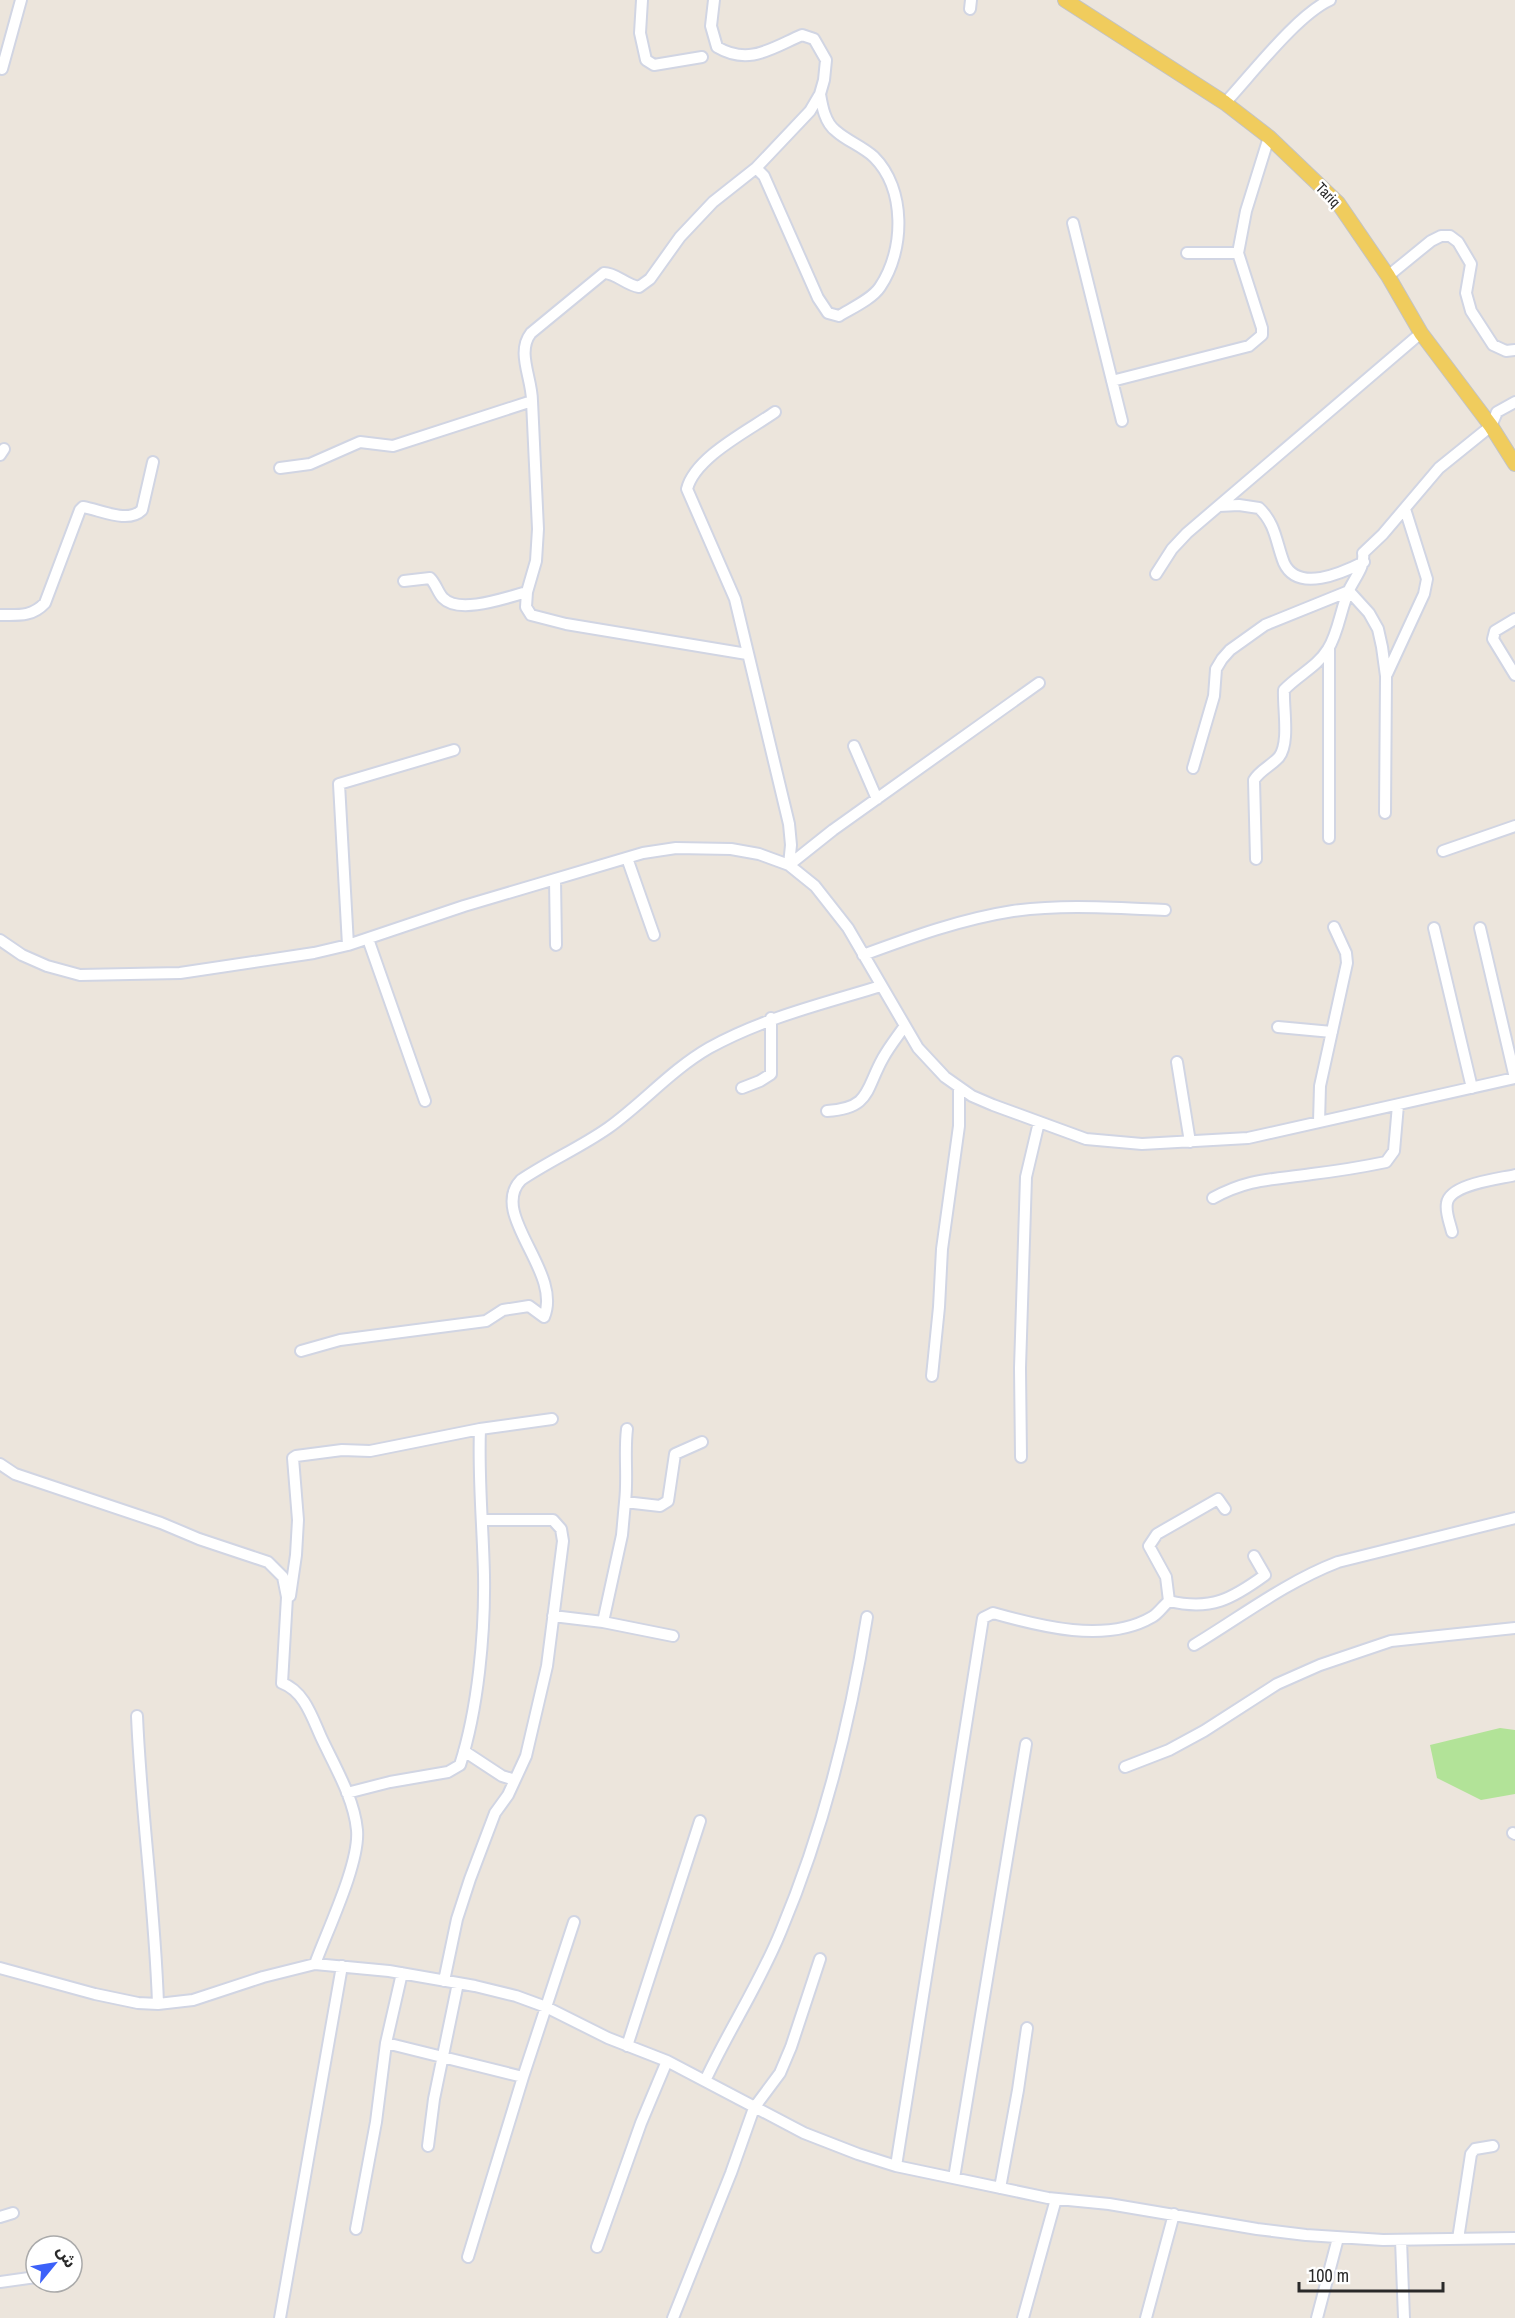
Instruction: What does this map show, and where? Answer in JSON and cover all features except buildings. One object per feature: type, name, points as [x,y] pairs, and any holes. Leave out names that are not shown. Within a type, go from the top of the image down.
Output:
[{"type":"main road","name":"Tariq","points":[[1065,0],[1226,103],[1269,137],[1338,203],[1388,276],[1421,333],[1491,426],[1515,464]]},
{"type":"street","points":[[2,69],[21,0]]},
{"type":"street","points":[[642,0],[640,33],[644,56],[650,64],[702,57]]},
{"type":"street","points":[[714,0],[711,26],[717,47],[726,53],[737,57],[765,52],[802,35],[814,39],[826,60],[820,94],[810,111],[756,168],[713,202],[680,237],[650,279],[639,286],[630,285],[611,273],[604,273],[524,341],[523,352],[532,388],[538,529],[536,561],[527,592],[526,607],[531,615],[542,619],[747,654]]},
{"type":"street","points":[[1226,103],[1296,26],[1324,1]]},
{"type":"street","points":[[756,168],[764,176],[818,298],[828,313],[839,316],[879,289],[897,247],[893,190],[889,178],[874,158],[856,143],[834,131],[824,112],[820,94]]},
{"type":"street","points":[[1113,381],[1238,349],[1257,341],[1262,335],[1262,328],[1238,253],[1246,211],[1269,137]]},
{"type":"street","points":[[1073,223],[1122,421]]},
{"type":"street","points":[[1388,276],[1431,241],[1441,236],[1450,236],[1458,242],[1471,264],[1466,293],[1471,311],[1493,345],[1506,351],[1515,350]]},
{"type":"street","points":[[1187,253],[1238,253]]},
{"type":"street","points":[[1156,574],[1172,549],[1186,533],[1421,333]]},
{"type":"street","points":[[280,468],[310,464],[360,442],[393,446],[532,401]]},
{"type":"street","points":[[1329,838],[1329,648],[1349,591],[1364,561],[1362,553],[1383,534],[1439,468],[1491,426],[1497,411],[1515,402]]},
{"type":"street","points":[[775,412],[715,452],[690,478],[687,489],[735,599],[789,824],[789,865]]},
{"type":"street","points":[[0,615],[30,614],[38,611],[45,603],[83,507],[129,517],[137,515],[142,510],[153,462]]},
{"type":"street","points":[[1219,506],[1239,505],[1259,508],[1266,514],[1274,528],[1290,573],[1299,577],[1324,578],[1364,561]]},
{"type":"street","points":[[1386,676],[1424,594],[1427,579],[1405,509]]},
{"type":"street","points":[[404,581],[430,578],[441,597],[457,606],[486,603],[527,592]]},
{"type":"street","points":[[1349,591],[1369,613],[1378,629],[1386,676],[1384,813]]},
{"type":"street","points":[[1193,768],[1214,696],[1216,669],[1230,650],[1265,625],[1349,591]]},
{"type":"street","points":[[1515,620],[1495,631],[1493,639],[1515,675]]},
{"type":"street","points":[[1256,859],[1254,780],[1284,748],[1284,690],[1293,680],[1312,669],[1329,648]]},
{"type":"street","points":[[789,865],[876,799],[1039,683]]},
{"type":"street","points":[[854,746],[876,799]]},
{"type":"street","points":[[348,945],[339,784],[454,750]]},
{"type":"street","points":[[1443,851],[1515,826]]},
{"type":"street","points":[[0,940],[22,955],[47,966],[80,975],[180,973],[314,953],[348,945],[464,906],[627,858],[676,848],[699,847],[759,854],[789,865],[824,896],[848,928],[918,1048],[934,1067],[959,1088],[993,1105],[1086,1139],[1142,1144],[1248,1137],[1515,1078],[1480,928]]},
{"type":"street","points":[[627,858],[654,935]]},
{"type":"street","points":[[555,879],[556,945]]},
{"type":"street","points":[[863,955],[933,929],[1014,911],[1095,906],[1165,910]]},
{"type":"street","points":[[1320,1122],[1320,1086],[1347,963],[1346,953],[1334,927]]},
{"type":"street","points":[[1434,928],[1472,1088]]},
{"type":"street","points":[[368,939],[425,1101]]},
{"type":"street","points":[[301,1351],[340,1340],[486,1321],[503,1310],[529,1306],[544,1317],[548,1302],[546,1284],[531,1254],[514,1209],[512,1196],[514,1188],[539,1168],[606,1129],[633,1109],[675,1071],[709,1048],[771,1018],[881,986]]},
{"type":"street","points":[[742,1088],[771,1074],[771,1018]]},
{"type":"street","points":[[827,1111],[847,1110],[867,1095],[883,1058],[904,1027]]},
{"type":"street","points":[[1278,1027],[1332,1032]]},
{"type":"street","points":[[1177,1062],[1190,1142]]},
{"type":"street","points":[[932,1376],[942,1249],[959,1126],[959,1088]]},
{"type":"street","points":[[1213,1198],[1235,1186],[1251,1182],[1386,1162],[1394,1151],[1398,1105]]},
{"type":"street","points":[[1021,1457],[1020,1368],[1026,1177],[1039,1122]]},
{"type":"street","points":[[1452,1232],[1446,1207],[1449,1196],[1460,1188],[1515,1175]]},
{"type":"street","points":[[315,1964],[356,1852],[357,1827],[347,1793],[310,1713],[292,1687],[285,1649],[298,1520],[293,1458],[332,1451],[370,1451],[480,1429],[552,1419]]},
{"type":"street","points":[[347,1793],[390,1782],[447,1772],[460,1765],[475,1692],[483,1631],[480,1429]]},
{"type":"street","points":[[603,1622],[622,1535],[628,1472],[625,1456],[627,1429]]},
{"type":"street","points":[[625,1502],[660,1506],[668,1501],[675,1454],[702,1442]]},
{"type":"street","points":[[0,1464],[15,1474],[56,1486],[109,1507],[161,1523],[199,1539],[268,1562],[283,1577],[287,1598],[282,1683],[292,1687]]},
{"type":"street","points":[[896,2166],[983,1618],[993,1612],[1048,1627],[1089,1631],[1126,1626],[1152,1617],[1168,1601],[1166,1577],[1149,1546],[1158,1534],[1218,1499],[1225,1509]]},
{"type":"street","points":[[444,1981],[470,1878],[495,1813],[508,1795],[526,1756],[547,1666],[563,1541],[559,1525],[554,1520],[542,1518],[482,1520]]},
{"type":"street","points":[[1194,1645],[1270,1596],[1338,1562],[1515,1518]]},
{"type":"street","points":[[1168,1601],[1187,1606],[1220,1602],[1265,1575],[1254,1556]]},
{"type":"street","points":[[553,1616],[603,1622],[673,1636]]},
{"type":"street","points":[[705,2081],[780,1933],[803,1874],[838,1763],[860,1665],[867,1617]]},
{"type":"street","points":[[1125,1767],[1169,1750],[1204,1731],[1277,1684],[1320,1665],[1391,1641],[1515,1628]]},
{"type":"street","points":[[136,1716],[159,2004]]},
{"type":"street","points":[[954,2178],[1026,1744]]},
{"type":"street","points":[[464,1751],[502,1776],[515,1780]]},
{"type":"street","points":[[627,2046],[700,1821]]},
{"type":"street","points":[[468,2257],[523,2077],[574,1923]]},
{"type":"street","points":[[673,2318],[731,2173],[754,2108],[780,2073],[820,1959]]},
{"type":"street","points":[[0,1968],[101,1996],[138,2003],[159,2004],[192,2000],[263,1977],[315,1964],[402,1973],[502,1992],[546,2007],[627,2046],[667,2061],[754,2108],[833,2145],[896,2166],[1056,2199],[1109,2204],[1257,2229],[1338,2238],[1401,2240],[1515,2238]]},
{"type":"street","points":[[280,2318],[342,1966]]},
{"type":"street","points":[[356,2229],[376,2122],[387,2043],[402,1973]]},
{"type":"street","points":[[428,2146],[434,2099],[458,1983]]},
{"type":"street","points":[[999,2188],[1018,2090],[1026,2028]]},
{"type":"street","points":[[387,2043],[523,2077]]},
{"type":"street","points":[[597,2247],[641,2123],[667,2061]]},
{"type":"street","points":[[1458,2239],[1470,2154],[1475,2149],[1494,2146]]},
{"type":"street","points":[[1023,2318],[1056,2199]]},
{"type":"street","points":[[0,2217],[13,2213]]},
{"type":"street","points":[[1146,2318],[1174,2214]]},
{"type":"street","points":[[1317,2318],[1338,2238]]},
{"type":"street","points":[[1401,2240],[1404,2318]]},
{"type":"street","points":[[0,2282],[24,2279]]},
{"type":"green space","points":[[1500,1728],[1515,1730],[1515,1794],[1481,1800],[1437,1778],[1430,1745]]}]
